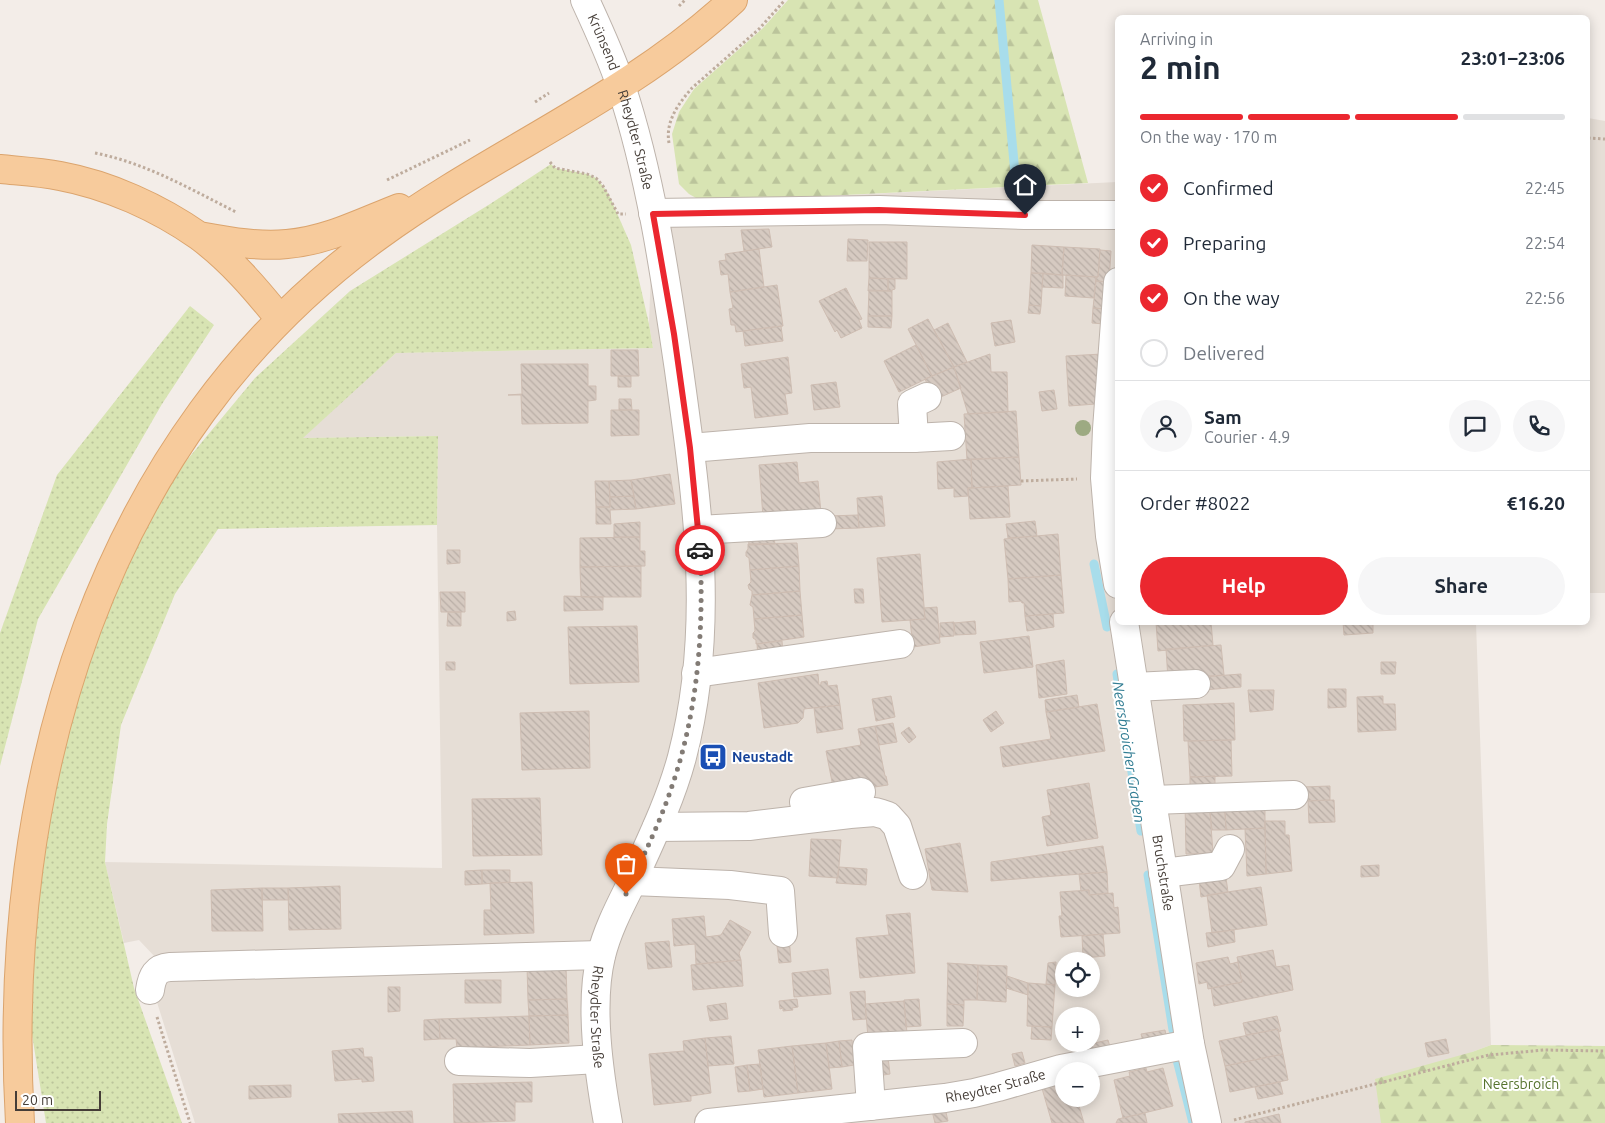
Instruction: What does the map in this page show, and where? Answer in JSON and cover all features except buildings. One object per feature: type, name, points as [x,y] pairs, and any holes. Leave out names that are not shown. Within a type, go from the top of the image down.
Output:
[{"type":"main road","name":"Rheydter Straße","points":[[621,86],[702,26],[733,0]]},
{"type":"main road","points":[[26,750],[45,686],[74,611],[93,570],[122,516],[181,427],[218,382],[278,318],[330,272],[389,227],[450,188],[621,86]]},
{"type":"main road","points":[[0,169],[61,176],[109,190],[152,208],[199,236],[226,259],[244,277],[278,318]]},
{"type":"main road","points":[[199,236],[233,242],[286,244],[301,242],[332,234],[450,188]]},
{"type":"main road","points":[[9,841],[6,861],[3,922],[2,986],[5,1032],[20,1123]]},
{"type":"street","name":"Krünsend","points":[[585,0],[605,43],[621,86]]},
{"type":"street","name":"Rheydter Straße","points":[[608,1123],[598,1059],[597,985],[601,955],[606,937],[660,819],[682,756],[696,673],[701,583],[699,530],[674,334],[653,214],[638,145],[621,86]]},
{"type":"street","points":[[653,214],[879,210],[1018,215],[1115,215]]},
{"type":"street","points":[[1115,364],[1105,478],[1110,536],[1115,566]]},
{"type":"street","points":[[914,438],[912,404],[927,397]]},
{"type":"street","points":[[690,448],[810,438],[951,436]]},
{"type":"street","points":[[699,530],[822,523]]},
{"type":"street","name":"Bruchstraße","points":[[1124,625],[1190,1044],[1219,1122]]},
{"type":"street","points":[[696,673],[900,644]]},
{"type":"street","points":[[1134,687],[1196,684]]},
{"type":"street","points":[[660,819],[765,808],[861,792]]},
{"type":"street","points":[[1152,800],[1294,795]]},
{"type":"street","points":[[660,819],[749,826],[875,812],[888,816],[897,826],[913,875]]},
{"type":"street","points":[[1163,873],[1221,866],[1230,849]]},
{"type":"street","points":[[632,881],[730,885],[780,891],[783,934]]},
{"type":"street","points":[[150,990],[154,975],[158,970],[170,967],[601,955]]},
{"type":"street","points":[[872,1106],[867,1047],[963,1044]]},
{"type":"street","name":"Rheydter Straße","points":[[709,1123],[974,1093],[1061,1069],[1190,1044]]},
{"type":"street","points":[[459,1061],[530,1063],[598,1059]]},
{"type":"path","points":[[669,145],[668,136],[672,117],[684,97],[759,28],[785,0]]},
{"type":"path","points":[[384,182],[474,138]]},
{"type":"path","points":[[534,138],[555,168],[587,174],[596,178],[606,190],[618,214],[653,214]]},
{"type":"path","points":[[1590,138],[1605,139]]},
{"type":"path","points":[[92,152],[119,159],[158,173],[241,214]]},
{"type":"path","points":[[1021,481],[1105,478]]},
{"type":"path","points":[[150,990],[190,1123]]},
{"type":"path","points":[[1219,1122],[1489,1055],[1544,1050],[1605,1051]]},
{"type":"shaded area","points":[[1590,118],[1605,121],[1605,593],[1590,593]]},
{"type":"shaded area","points":[[1115,182],[1115,625],[1476,625],[1491,1045],[1472,1052],[1381,1123],[195,1123],[155,996],[156,958],[139,940],[124,943],[105,862],[442,868],[437,525],[438,436],[302,438],[396,353],[653,348],[649,324],[653,213],[703,202]]},
{"type":"green space","points":[[788,0],[1038,0],[1088,183],[703,202],[689,194],[679,184],[672,134],[679,112],[694,89],[763,28]]},
{"type":"green space","points":[[551,164],[555,168],[587,174],[596,178],[609,195],[631,245],[653,348],[396,353],[303,438],[438,436],[437,525],[218,529],[175,594],[121,725],[107,824],[105,862],[134,988],[182,1123],[46,1123],[28,1009],[44,749],[158,495],[255,378],[350,291]]},
{"type":"green space","points":[[190,306],[214,325],[162,404],[38,619],[0,766],[0,633],[57,475]]},
{"type":"green space","name":"Neersbroich","points":[[1491,1045],[1605,1046],[1605,1123],[1381,1123],[1375,1079]]},
{"type":"waterway","name":"Neersbroicher Graben","points":[[999,0],[1017,195]]},
{"type":"waterway","points":[[1094,564],[1107,627]]},
{"type":"waterway","name":"Neersbroicher Graben","points":[[1117,674],[1141,831]]},
{"type":"waterway","name":"Neersbroicher Graben","points":[[1148,875],[1173,1030]]},
{"type":"waterway","name":"Neersbroicher Graben","points":[[1176,1056],[1193,1123]]},
{"type":"way so far","points":[[626,894],[664,811],[682,756],[690,716],[699,642],[700,550]]},
{"type":"place","name":"Neustadt","points":[[713,757]]},
{"type":"route","points":[[700,550],[690,448],[674,334],[653,214],[879,210],[1025,215]]}]
